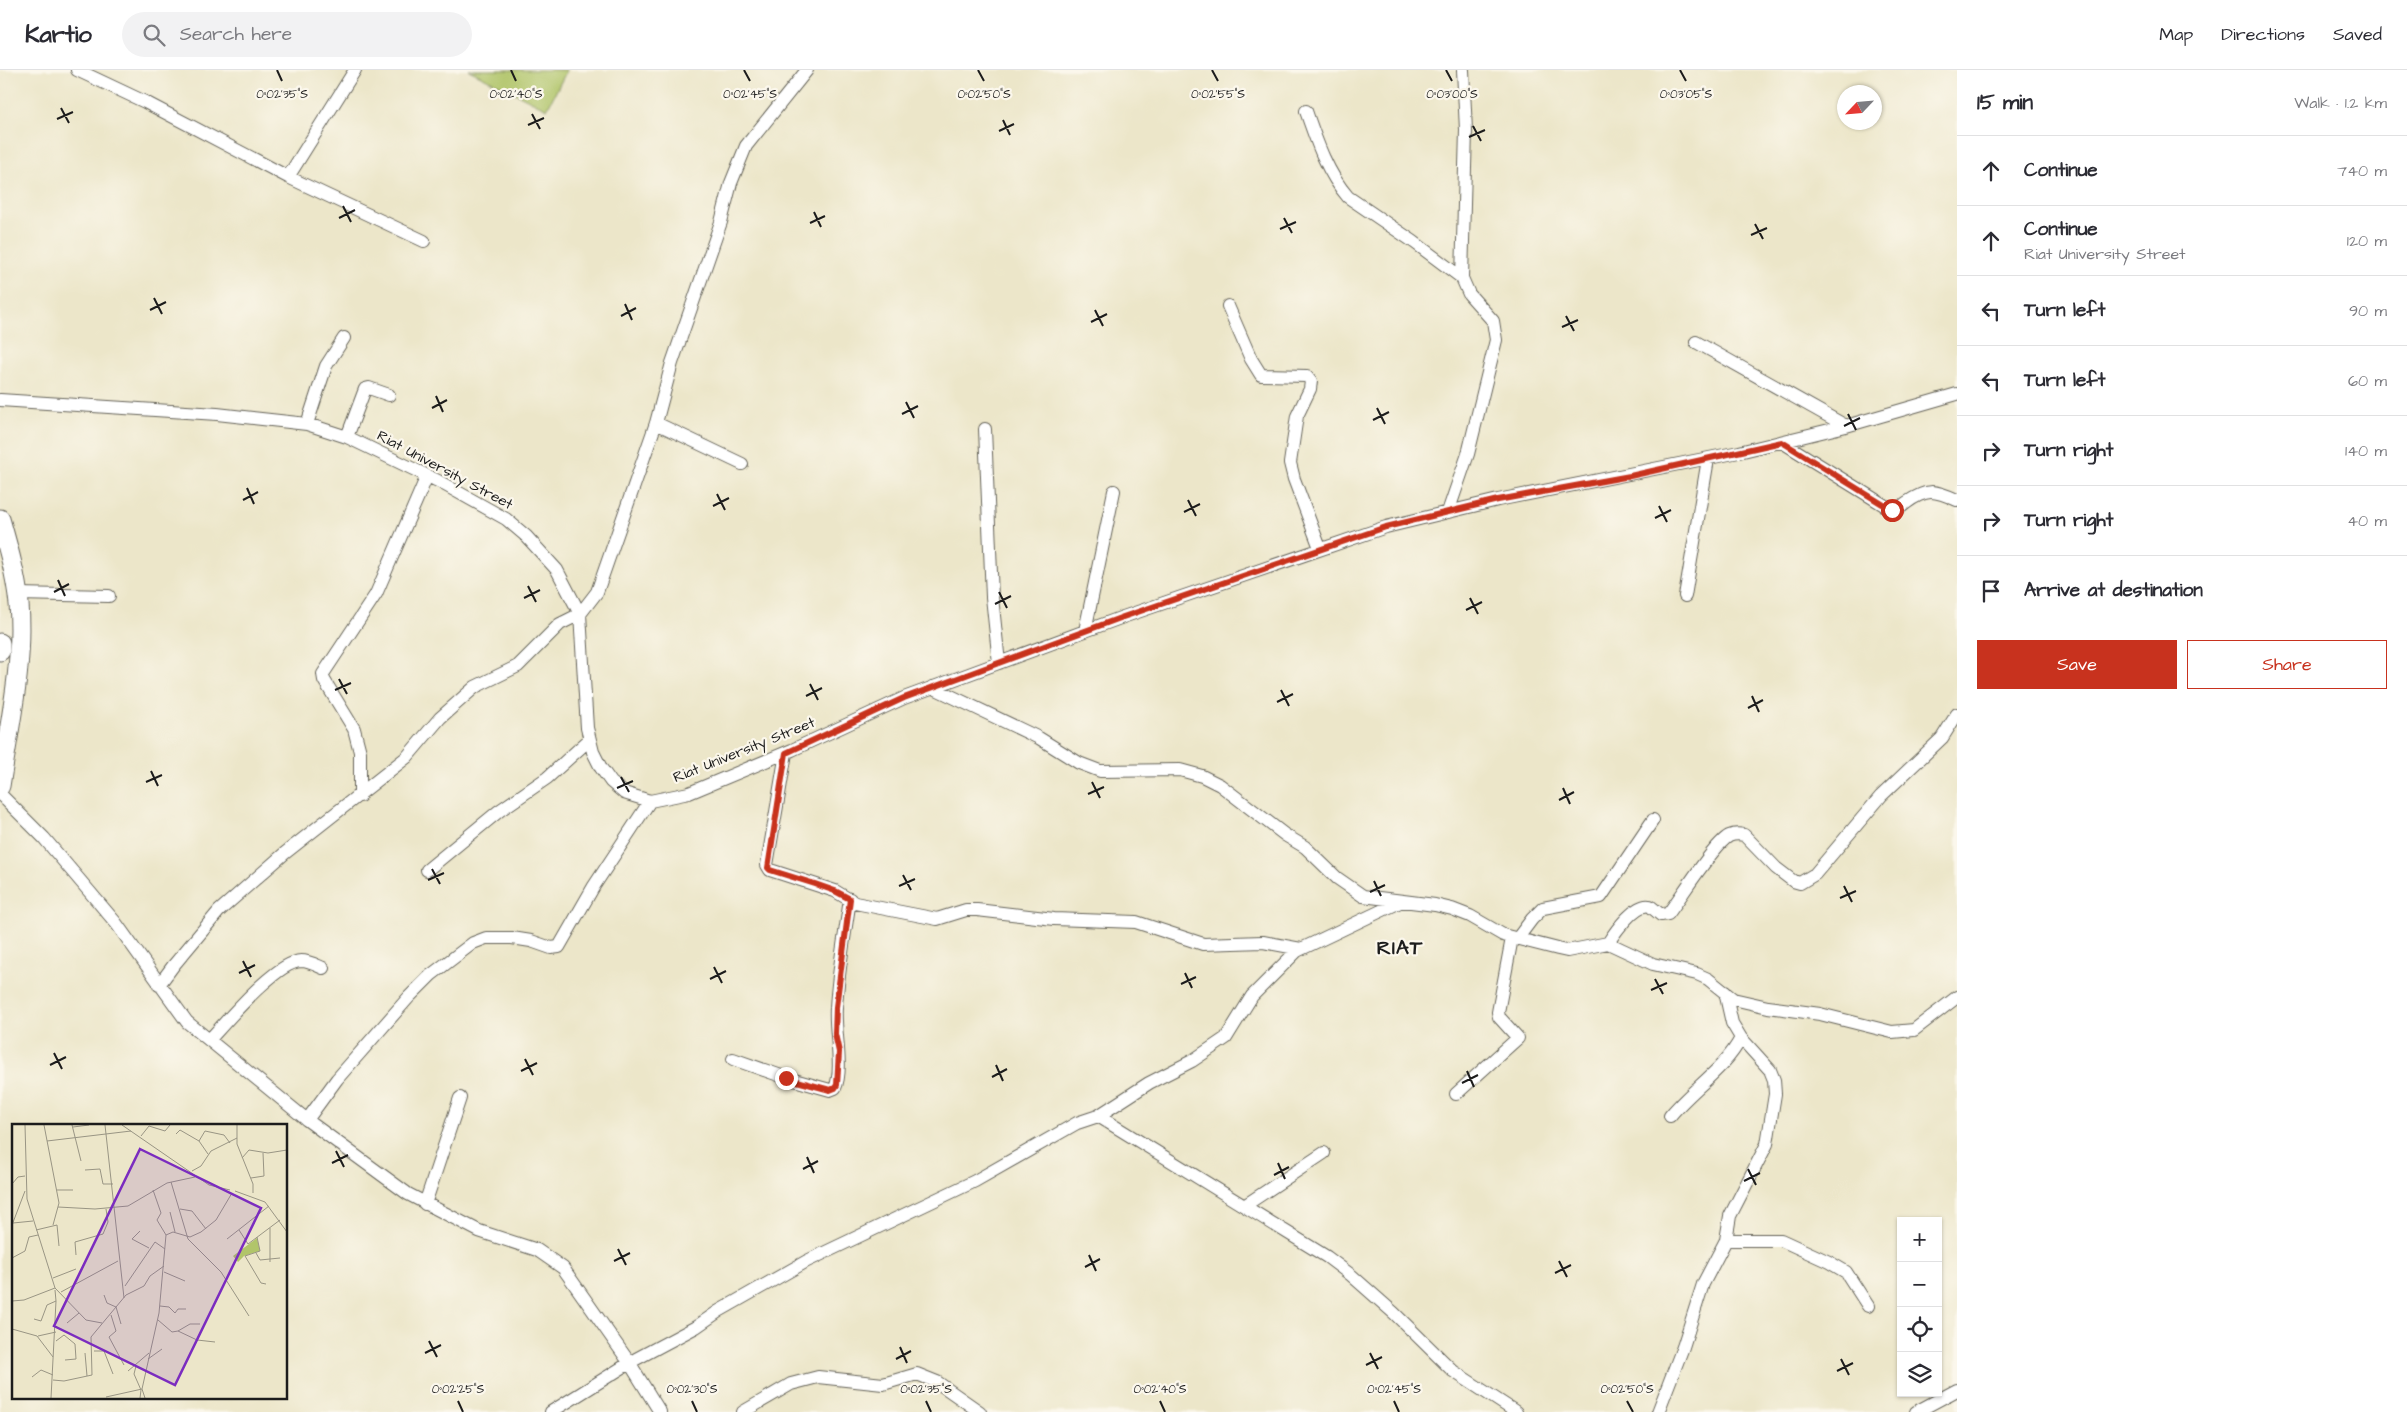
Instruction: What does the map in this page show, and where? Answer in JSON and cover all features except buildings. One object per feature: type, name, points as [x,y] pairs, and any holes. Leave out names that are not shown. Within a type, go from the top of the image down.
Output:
[{"type":"highway","points":[[0,519],[17,594],[20,642],[0,786]]},
{"type":"highway","points":[[0,643],[0,651]]},
{"type":"street","points":[[77,70],[145,102],[288,177],[424,241]]},
{"type":"street","points":[[288,177],[355,70]]},
{"type":"street","points":[[160,986],[173,966],[219,911],[285,853],[360,796],[407,756],[440,718],[475,686],[500,672],[514,668],[560,624],[580,614],[597,592],[656,423],[672,363],[721,222],[731,183],[746,146],[807,70]]},
{"type":"street","points":[[1448,512],[1468,454],[1496,340],[1494,321],[1469,294],[1462,278],[1466,130],[1463,70]]},
{"type":"street","points":[[1306,110],[1318,146],[1340,188],[1348,197],[1414,242],[1462,278]]},
{"type":"street","points":[[1228,306],[1250,359],[1261,375],[1307,376],[1311,381],[1310,389],[1297,416],[1290,463],[1294,479],[1320,548]]},
{"type":"street","points":[[307,424],[326,366],[344,338]]},
{"type":"street","points":[[1696,342],[1846,426]]},
{"type":"street","points":[[347,437],[365,389],[369,388],[389,395]]},
{"type":"street","name":"Riat University Street","points":[[0,400],[216,414],[307,424],[347,437],[479,502],[506,519],[526,536],[557,570],[580,614],[589,740],[601,768],[610,782],[624,793],[650,801],[689,793],[786,753],[904,698],[998,663],[1320,548],[1386,527],[1498,500],[1708,459],[1782,442],[1957,394]]},
{"type":"street","points":[[656,423],[742,464]]},
{"type":"street","points":[[985,429],[992,597],[998,663]]},
{"type":"street","points":[[1782,442],[1892,510],[1898,509],[1918,495],[1930,491],[1957,500]]},
{"type":"street","points":[[1686,596],[1708,459]]},
{"type":"street","points":[[360,796],[360,752],[354,729],[324,680],[323,674],[376,594],[427,476]]},
{"type":"street","points":[[1085,631],[1114,491]]},
{"type":"street","points":[[17,594],[109,596]]},
{"type":"street","points":[[932,688],[1039,738],[1089,768],[1100,771],[1180,770],[1202,776],[1220,784],[1286,835],[1305,847],[1337,878],[1363,896],[1405,900],[1452,909],[1515,938],[1567,951],[1608,943],[1653,964],[1697,974],[1708,979],[1733,998],[1768,1008],[1820,1014],[1892,1032],[1914,1030],[1957,997]]},
{"type":"street","points":[[1608,943],[1615,932],[1641,907],[1650,906],[1661,916],[1668,914],[1700,868],[1729,836],[1744,835],[1787,877],[1800,883],[1806,880],[1815,874],[1881,796],[1942,738],[1957,714]]},
{"type":"street","points":[[427,870],[499,811],[547,778],[589,740]]},
{"type":"street","points":[[786,753],[768,868],[770,870],[835,891],[855,902],[937,919],[966,910],[977,910],[1054,919],[1136,922],[1203,944],[1263,942],[1301,949]]},
{"type":"street","points":[[0,794],[44,838],[116,923],[187,1022],[307,1120],[408,1194],[479,1231],[495,1238],[519,1243],[551,1258],[572,1279],[629,1362],[660,1412]]},
{"type":"street","points":[[307,1120],[337,1079],[409,997],[431,975],[473,942],[486,938],[512,938],[551,948],[559,947],[594,886],[650,801]]},
{"type":"street","points":[[1456,1094],[1518,1038],[1499,1017],[1498,1012],[1515,938],[1543,908],[1601,897],[1653,820]]},
{"type":"street","points":[[732,1059],[786,1078],[830,1090],[835,1088],[839,1052],[835,1034],[836,1007],[850,899]]},
{"type":"street","points":[[551,1412],[629,1362],[696,1327],[807,1261],[936,1201],[1077,1123],[1098,1116],[1149,1083],[1192,1061],[1226,1038],[1252,996],[1274,972],[1301,949],[1405,900]]},
{"type":"street","points":[[209,1040],[282,968],[300,961],[312,963],[323,968]]},
{"type":"street","points":[[1658,1412],[1683,1347],[1703,1284],[1726,1240],[1730,1216],[1767,1144],[1775,1094],[1774,1080],[1770,1070],[1741,1038],[1732,1023],[1725,992]]},
{"type":"street","points":[[1670,1116],[1685,1097],[1726,1060],[1741,1038]]},
{"type":"street","points":[[425,1204],[460,1098]]},
{"type":"street","points":[[1098,1116],[1127,1132],[1209,1186],[1319,1252],[1351,1275],[1394,1313],[1453,1371],[1516,1412]]},
{"type":"street","points":[[1244,1206],[1324,1153]]},
{"type":"street","points":[[1726,1240],[1781,1240],[1821,1258],[1846,1272],[1868,1306]]},
{"type":"street","points":[[743,1412],[791,1384],[818,1377],[883,1384],[917,1374],[937,1382],[980,1412]]},
{"type":"street","points":[[1916,1412],[1957,1390]]},
{"type":"green space","points":[[469,70],[567,70],[547,109]]},
{"type":"district","name":"RIAT","points":[[1400,948]]},
{"type":"route","points":[[786,1078],[833,1091],[837,1085],[839,1052],[835,1034],[836,1007],[850,899],[835,891],[768,868],[786,753],[904,698],[1123,617],[1320,548],[1386,527],[1498,500],[1630,476],[1782,442],[1892,510]]}]
